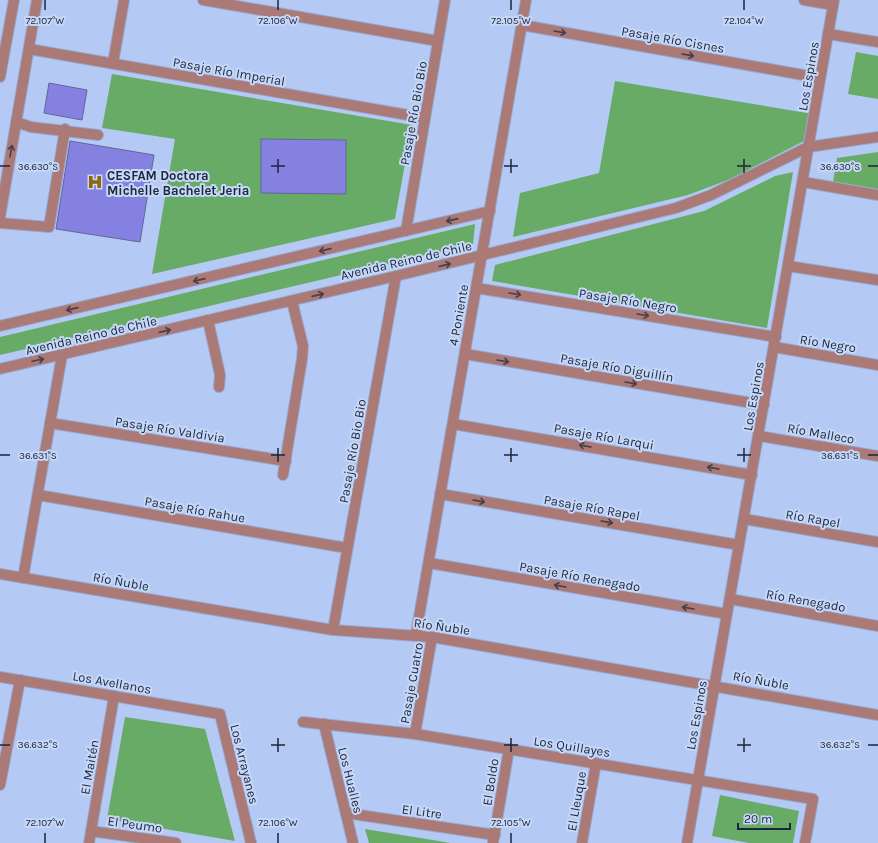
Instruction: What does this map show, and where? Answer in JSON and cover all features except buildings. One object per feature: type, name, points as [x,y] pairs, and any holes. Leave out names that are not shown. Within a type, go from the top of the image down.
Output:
[{"type":"street","points":[[0,77],[14,0]]},
{"type":"street","points":[[0,217],[37,0]]},
{"type":"street","points":[[113,64],[124,0]]},
{"type":"street","points":[[203,0],[438,41]]},
{"type":"street","name":"Pasaje Río Bio Bio","points":[[406,231],[445,0]]},
{"type":"street","name":"4 Poniente","points":[[416,634],[526,0]]},
{"type":"street","points":[[804,0],[834,3]]},
{"type":"street","name":"Los Espinos","points":[[687,843],[834,3]]},
{"type":"street","name":"Pasaje Río Cisnes","points":[[522,25],[820,78]]},
{"type":"street","points":[[828,34],[878,42]]},
{"type":"street","name":"Pasaje Río Imperial","points":[[29,49],[425,118]]},
{"type":"street","points":[[16,122],[31,126],[65,129],[98,135]]},
{"type":"street","points":[[0,223],[49,227],[65,129]]},
{"type":"street","name":"Avenida Reino de Chile","points":[[0,369],[482,256],[693,203],[808,147],[878,137]]},
{"type":"street","points":[[802,182],[878,195]]},
{"type":"street","points":[[0,326],[490,211]]},
{"type":"street","points":[[788,266],[878,280]]},
{"type":"street","name":"Pasaje Río Bio Bio","points":[[333,630],[396,276]]},
{"type":"street","name":"Pasaje Río Negro","points":[[476,288],[776,337]]},
{"type":"street","points":[[283,475],[302,353],[300,334],[292,301]]},
{"type":"street","points":[[208,320],[220,375],[219,387]]},
{"type":"street","name":"Río Negro","points":[[774,347],[878,365]]},
{"type":"street","name":"Pasaje Río Diguillín","points":[[465,354],[764,406]]},
{"type":"street","points":[[23,578],[62,355]]},
{"type":"street","name":"Pasaje Río Valdivia","points":[[50,423],[286,461]]},
{"type":"street","name":"Pasaje Río Larqui","points":[[453,424],[752,475]]},
{"type":"street","name":"Río Malleco","points":[[759,436],[878,456]]},
{"type":"street","name":"Pasaje Río Rapel","points":[[440,494],[739,544]]},
{"type":"street","name":"Pasaje Río Rahue","points":[[38,495],[348,548]]},
{"type":"street","name":"Río Rapel","points":[[744,518],[878,542]]},
{"type":"street","name":"Pasaje Río Renegado","points":[[429,563],[727,614]]},
{"type":"street","name":"Río Ñuble","points":[[0,574],[333,630],[416,634],[878,714]]},
{"type":"street","name":"Río Renegado","points":[[730,599],[878,626]]},
{"type":"street","name":"Pasaje Cuatro","points":[[415,734],[432,637]]},
{"type":"street","name":"Los Avellanos","points":[[0,677],[220,714]]},
{"type":"street","points":[[0,784],[20,680]]},
{"type":"street","name":"El Maitén","points":[[89,843],[114,696]]},
{"type":"street","name":"Los Arrayanes","points":[[220,714],[251,843]]},
{"type":"street","name":"Los Quillayes","points":[[302,722],[415,734],[813,799],[805,843]]},
{"type":"street","name":"Los Hualles","points":[[324,724],[354,843]]},
{"type":"street","name":"El Boldo","points":[[494,839],[509,749]]},
{"type":"street","name":"El Lleuque","points":[[582,843],[596,763]]},
{"type":"street","name":"El Litre","points":[[346,813],[494,839]]},
{"type":"street","name":"El Peumo","points":[[91,831],[176,843]]},
{"type":"green space","points":[[856,52],[878,56],[878,99],[848,94]]},
{"type":"green space","points":[[112,74],[412,125],[395,219],[152,274],[175,139],[102,128]]},
{"type":"green space","points":[[615,81],[813,114],[806,140],[728,180],[688,195],[513,237],[520,193],[599,173]]},
{"type":"green space","points":[[878,152],[878,189],[833,182],[837,158]]},
{"type":"green space","points":[[793,172],[767,328],[492,281],[495,265],[704,211],[775,176]]},
{"type":"green space","points":[[475,224],[473,244],[0,355],[0,337]]},
{"type":"green space","points":[[125,717],[205,729],[235,841],[107,819]]},
{"type":"green space","points":[[720,795],[799,811],[793,843],[749,843],[712,836]]},
{"type":"green space","points":[[365,829],[451,843],[369,843]]},
{"type":"place","name":"CESFAM Doctora Michelle Bachelet Jeria","points":[[95,182]]}]
